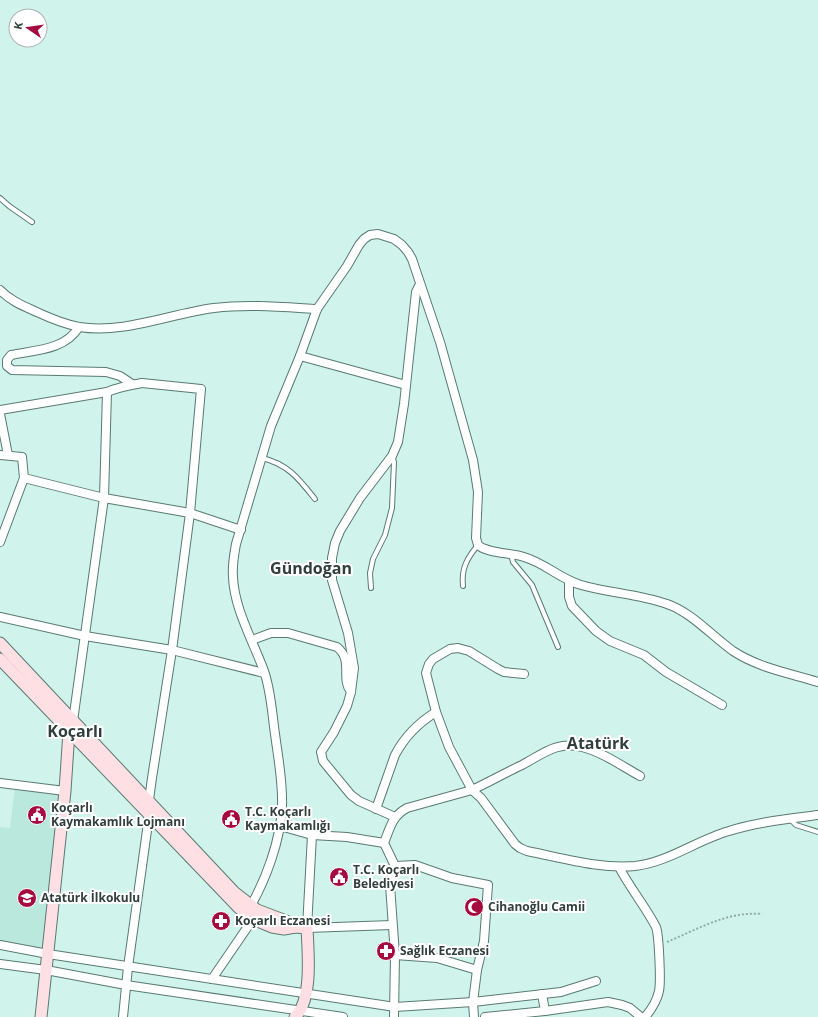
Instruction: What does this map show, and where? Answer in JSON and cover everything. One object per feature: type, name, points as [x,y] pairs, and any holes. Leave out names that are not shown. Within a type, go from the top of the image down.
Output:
[{"type":"main road","points":[[0,643],[71,726],[78,742],[228,898],[272,927],[284,930],[295,927],[307,928],[309,959],[306,993],[304,1002],[298,1014]]},
{"type":"main road","points":[[0,659],[71,726],[82,731],[149,800],[234,892],[250,913]]},
{"type":"main road","points":[[41,1017],[71,726]]},
{"type":"main road","points":[[65,791],[82,731]]},
{"type":"street","points":[[212,979],[250,913],[267,870],[280,826],[282,805],[281,777],[271,706],[264,673],[234,591],[233,560],[236,544],[271,426],[300,356],[317,309],[347,266],[359,245],[370,235],[378,234],[394,239],[408,252],[412,260],[440,342],[473,460],[478,492],[476,538],[478,545],[484,549],[524,556],[536,561],[569,581],[582,586],[656,600],[669,604],[681,611],[743,657],[773,669],[818,682]]},
{"type":"street","points":[[395,817],[351,796],[323,761],[321,756],[323,748],[334,732],[347,706],[351,692],[354,668],[348,633],[332,580],[332,558],[335,543],[340,531],[360,498],[392,456],[398,442],[416,292],[420,284]]},
{"type":"street","points":[[1,293],[13,301],[57,321],[79,326],[101,328],[124,327],[192,312],[236,306],[277,306],[317,309]]},
{"type":"street","points":[[79,326],[70,338],[61,344],[12,355],[7,360],[7,366],[12,370],[106,372],[120,376],[132,384]]},
{"type":"street","points":[[300,356],[406,385]]},
{"type":"street","points":[[0,410],[107,392],[132,384],[142,383],[201,389],[190,513],[172,650],[149,800],[149,816],[128,967],[123,1017]]},
{"type":"street","points":[[71,726],[104,498],[107,392]]},
{"type":"street","points":[[0,414],[4,455],[22,456],[24,478],[0,542]]},
{"type":"street","points":[[24,478],[104,498],[190,513],[241,530]]},
{"type":"street","points":[[569,581],[568,597],[572,606],[596,631],[610,641],[644,655],[666,672],[722,705]]},
{"type":"street","points":[[0,617],[85,636],[172,650],[264,673]]},
{"type":"street","points":[[252,640],[271,634],[288,633],[337,648],[343,653],[346,660],[348,686],[351,692]]},
{"type":"street","points":[[524,674],[511,674],[498,669],[464,649],[450,649],[433,659],[426,673],[436,712],[449,747],[472,790],[481,798],[515,844],[520,848],[590,864],[620,867],[637,866],[656,861],[728,831],[818,814]]},
{"type":"street","points":[[376,809],[399,747],[404,739],[418,724],[436,712]]},
{"type":"street","points":[[394,1017],[395,955],[390,885],[395,866],[384,843],[395,817],[399,812],[407,808],[472,790],[546,751],[563,746],[584,748],[603,756],[640,776]]},
{"type":"street","points":[[0,783],[65,791]]},
{"type":"street","points":[[280,826],[312,835],[347,837],[384,843]]},
{"type":"street","points":[[312,835],[307,928],[319,929],[392,925]]},
{"type":"street","points":[[395,866],[415,865],[452,878],[488,885],[484,941],[477,970],[474,1017]]},
{"type":"street","points":[[620,867],[625,878],[656,928],[659,946],[659,991],[652,1009],[644,1017]]},
{"type":"street","points":[[0,945],[128,967],[395,1007],[474,1002],[561,992],[596,981]]},
{"type":"street","points":[[395,955],[437,958],[477,970]]},
{"type":"street","points":[[0,964],[46,970],[298,1014],[343,1017]]},
{"type":"street","points":[[542,994],[545,1011]]},
{"type":"street","points":[[485,1017],[545,1011],[608,1002],[630,1008],[641,1017]]},
{"type":"lane","points":[[0,198],[32,222]]},
{"type":"lane","points":[[371,588],[370,573],[373,559],[385,535],[392,508],[394,462],[392,456]]},
{"type":"lane","points":[[262,458],[292,471],[316,499]]},
{"type":"lane","points":[[463,586],[462,575],[465,562],[478,545]]},
{"type":"lane","points":[[511,553],[513,562],[532,586],[558,647]]},
{"type":"lane","points":[[790,819],[798,826],[818,832]]},
{"type":"path","points":[[659,946],[725,917],[745,914],[762,914]]},
{"type":"shaded area","name":"Atatürk İlkokulu","points":[[15,785],[65,791],[48,954],[0,945],[0,827],[10,828]]},
{"type":"place","name":"Koçarlı Kaymakamlık Lojmanı","points":[[37,815]]},
{"type":"place","name":"T.C. Koçarlı Kaymakamlığı","points":[[231,819]]},
{"type":"place","name":"T.C. Koçarlı Belediyesi","points":[[339,877]]},
{"type":"place","name":"Atatürk İlkokulu","points":[[27,898]]},
{"type":"place","name":"Cihanoğlu Camii","points":[[474,907]]},
{"type":"place","name":"Koçarlı Eczanesi","points":[[221,921]]},
{"type":"place","name":"Sağlık Eczanesi","points":[[386,951]]},
{"type":"district","name":"Gündoğan","points":[[311,568]]},
{"type":"district","name":"Koçarlı","points":[[75,731]]},
{"type":"district","name":"Atatürk","points":[[598,743]]}]
